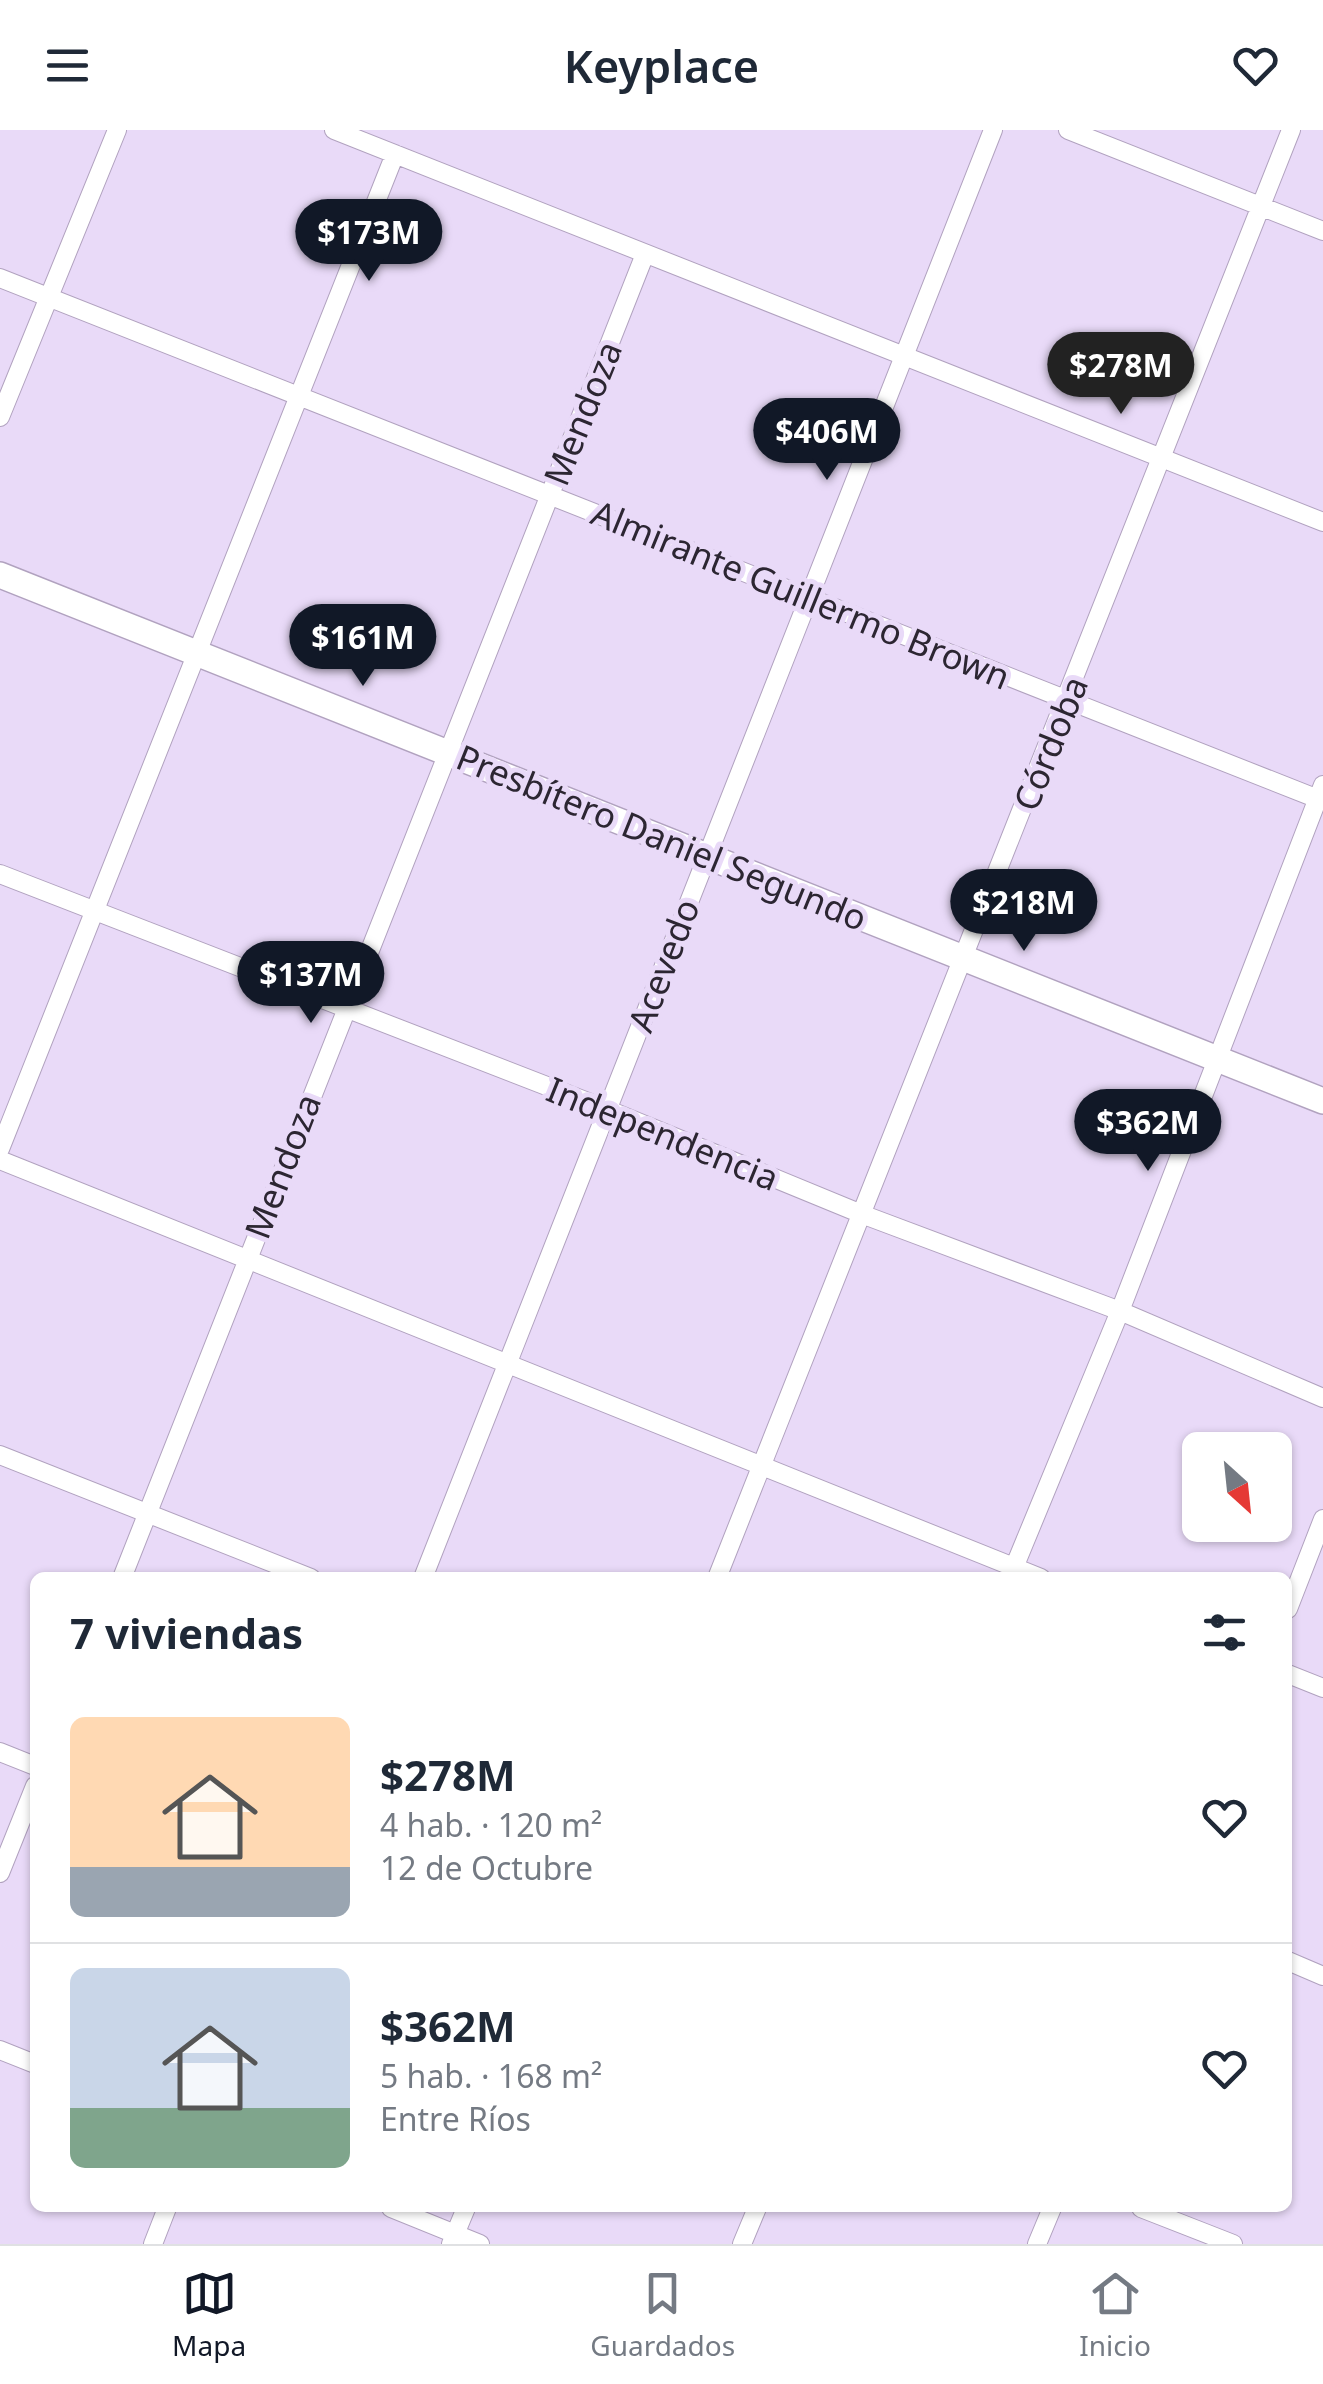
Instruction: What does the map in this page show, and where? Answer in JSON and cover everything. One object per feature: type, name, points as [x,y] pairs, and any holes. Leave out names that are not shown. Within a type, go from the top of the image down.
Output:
[{"type":"main road","name":"Presbítero Daniel Segundo","points":[[0,576],[706,853],[1323,1102]]},
{"type":"street","points":[[0,417],[116,130]]},
{"type":"street","points":[[334,130],[1323,522]]},
{"type":"street","name":"Acevedo","points":[[424,1572],[993,130]]},
{"type":"street","points":[[1068,130],[1323,231]]},
{"type":"street","name":"Córdoba","points":[[719,1572],[1291,130]]},
{"type":"street","points":[[0,1149],[395,154]]},
{"type":"street","name":"Mendoza","points":[[125,1572],[344,1008],[450,752],[645,254]]},
{"type":"street","name":"Almirante Guillermo Brown","points":[[0,278],[1067,699],[1321,795]]},
{"type":"street","points":[[0,1160],[761,1466],[1012,1572],[1120,1311],[1321,795]]},
{"type":"street","name":"Independencia","points":[[0,874],[864,1215],[1120,1311],[1323,1398]]},
{"type":"street","points":[[0,1455],[295,1572]]},
{"type":"street","points":[[1292,1599],[1323,1520]]},
{"type":"street","points":[[1292,1676],[1323,1688]]},
{"type":"street","points":[[0,1752],[30,1764]]},
{"type":"street","points":[[0,1874],[30,1799]]},
{"type":"street","points":[[1292,1963],[1323,1976]]},
{"type":"street","points":[[0,2050],[30,2062]]},
{"type":"street","points":[[153,2244],[165,2212]]},
{"type":"street","points":[[399,2212],[453,2239],[480,2244]]},
{"type":"street","points":[[453,2239],[464,2212]]},
{"type":"street","points":[[742,2244],[755,2212]]},
{"type":"street","points":[[1037,2244],[1050,2212]]},
{"type":"street","points":[[1150,2212],[1233,2244]]}]
